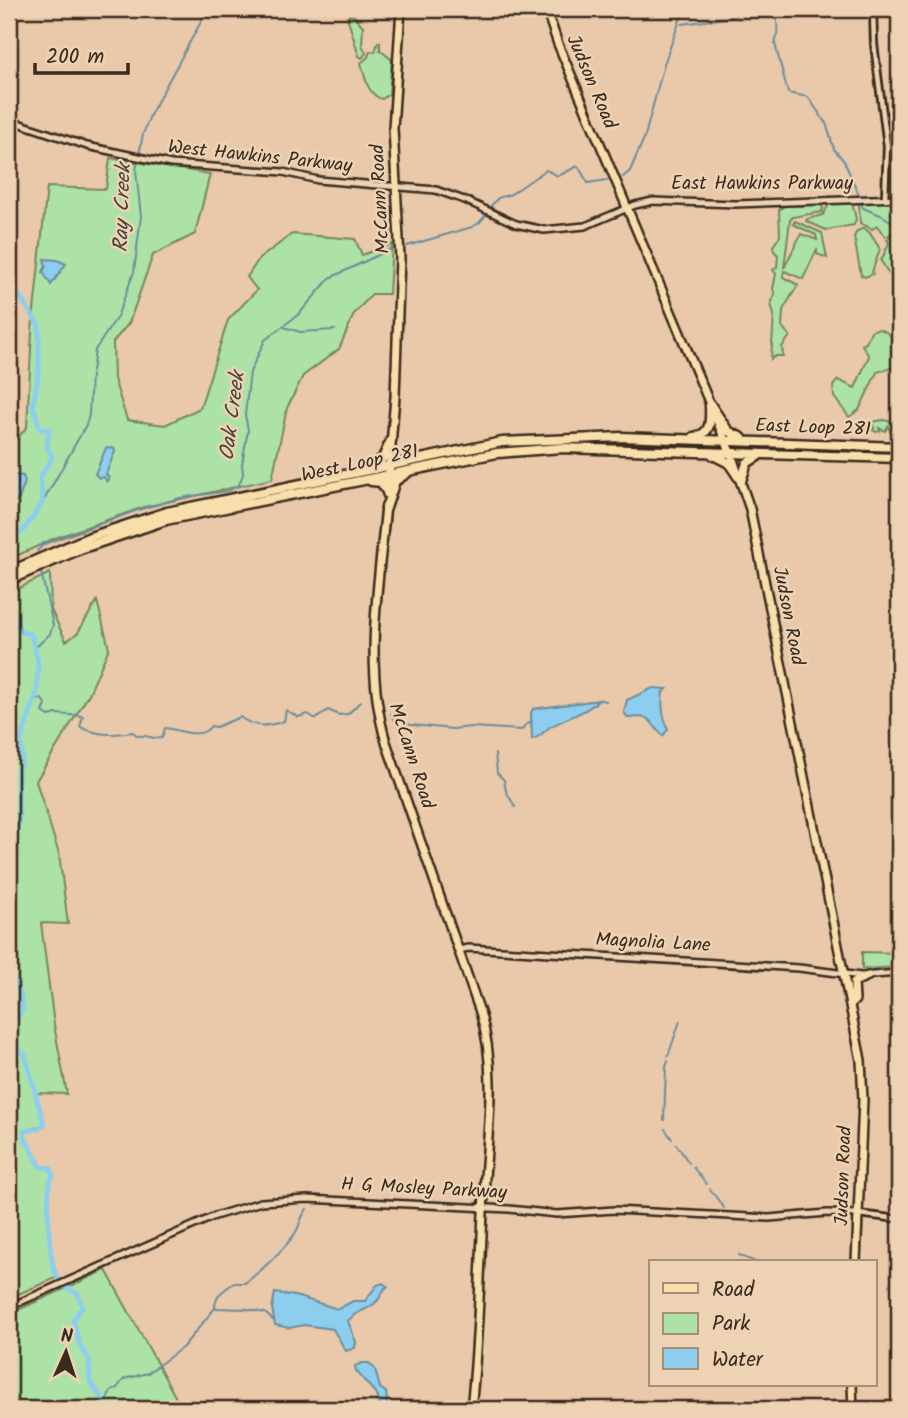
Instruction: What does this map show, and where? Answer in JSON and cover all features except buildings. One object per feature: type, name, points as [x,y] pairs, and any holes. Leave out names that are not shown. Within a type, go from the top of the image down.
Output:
[{"type":"highway","points":[[676,439],[699,436],[707,431],[710,424],[710,404]]},
{"type":"highway","points":[[710,404],[731,434],[755,441]]},
{"type":"highway","points":[[608,450],[612,441],[621,437]]},
{"type":"highway","name":"West Loop 281","points":[[9,580],[92,544],[145,526],[218,508],[354,481],[389,469],[502,442],[621,437],[726,440]]},
{"type":"highway","name":"East Loop 281","points":[[726,440],[899,447]]},
{"type":"highway","points":[[363,470],[381,460],[391,443],[400,458],[419,463]]},
{"type":"highway","points":[[829,457],[853,453],[856,450],[855,444]]},
{"type":"highway","name":"West Loop 281","points":[[419,463],[521,450],[731,453]]},
{"type":"highway","points":[[707,453],[727,461],[741,481]]},
{"type":"highway","name":"East Loop 281","points":[[731,453],[899,458]]},
{"type":"highway","points":[[741,481],[747,463],[761,455]]},
{"type":"highway","points":[[386,508],[397,479],[419,463]]},
{"type":"highway","name":"West Loop 281","points":[[9,572],[76,542],[135,521],[363,470],[389,469]]},
{"type":"highway","points":[[354,481],[379,481],[387,492]]},
{"type":"highway","points":[[273,498],[276,492],[292,488],[295,484]]},
{"type":"highway","points":[[218,508],[223,504],[243,500],[244,495]]},
{"type":"highway","points":[[92,544],[95,538],[125,528],[135,521]]},
{"type":"main road","name":"McCann Road","points":[[401,9],[394,102],[400,258],[391,443],[373,645],[376,699],[386,743],[480,1012],[488,1049],[490,1075],[477,1359],[471,1409]]},
{"type":"main road","name":"Judson Road","points":[[545,9],[726,440],[741,481],[759,550],[860,1054],[863,1086],[856,1260]]},
{"type":"main road","name":"West Hawkins Parkway","points":[[9,120],[74,143],[148,160],[200,167],[287,173],[324,181],[447,193],[511,223],[544,230],[585,226],[627,208]]},
{"type":"main road","name":"East Hawkins Parkway","points":[[627,208],[653,201],[736,204],[899,198]]},
{"type":"main road","name":"Magnolia Lane","points":[[458,950],[468,948],[799,968],[868,976],[899,973]]},
{"type":"main road","points":[[851,1004],[855,1000],[854,982],[868,976]]},
{"type":"main road","name":"H G Mosley Parkway","points":[[9,1307],[215,1216],[261,1202],[307,1199],[483,1207],[560,1214],[618,1210],[769,1218],[827,1213],[858,1214]]},
{"type":"main road","points":[[852,1386],[853,1409]]},
{"type":"street","points":[[873,9],[874,44],[887,146],[885,198]]},
{"type":"street","points":[[858,1214],[899,1219]]},
{"type":"green space","points":[[349,15],[353,15],[363,26],[362,45],[366,53],[362,58],[359,56],[348,20]]},
{"type":"green space","points":[[378,42],[380,50],[392,60],[389,94],[382,99],[370,89],[361,63],[370,51],[375,52]]},
{"type":"green space","points":[[110,158],[210,174],[195,234],[153,255],[129,323],[113,342],[114,379],[127,420],[165,425],[200,408],[228,320],[257,290],[247,277],[259,259],[292,234],[355,239],[362,255],[392,244],[389,294],[372,294],[354,314],[339,349],[303,376],[287,408],[272,479],[144,507],[55,538],[10,559],[9,448],[27,427],[32,330],[47,187],[106,189]]},
{"type":"green space","points":[[890,163],[899,163],[899,194],[890,194],[888,191]]},
{"type":"green space","points":[[899,201],[899,228],[886,237],[877,226],[872,229],[860,223],[859,203]]},
{"type":"green space","points":[[852,203],[856,219],[854,225],[826,230],[806,221],[823,215],[829,204]]},
{"type":"green space","points":[[821,205],[822,212],[793,217],[790,220],[784,268],[801,234],[817,240],[816,235],[793,224],[795,221],[822,233],[827,258],[817,254],[817,249],[803,279],[784,271],[783,277],[798,285],[783,310],[782,327],[790,336],[782,347],[783,356],[771,359],[774,315],[771,304],[775,294],[773,289],[776,274],[773,270],[777,267],[778,255],[773,246],[780,236],[779,210],[784,206]]},
{"type":"green space","points":[[864,228],[880,249],[873,274],[865,277],[861,275],[854,237],[857,231]]},
{"type":"green space","points":[[899,231],[899,274],[896,269],[889,274],[881,261],[889,243],[887,240]]},
{"type":"green space","points":[[877,329],[892,339],[896,350],[894,362],[891,368],[877,372],[859,410],[849,417],[834,397],[833,386],[838,380],[855,388],[869,356],[862,345],[866,343],[871,331]]},
{"type":"green space","points":[[896,418],[899,421],[899,431],[890,432],[888,426],[885,431],[879,428],[880,431],[876,432],[858,432],[859,429],[874,428],[872,422],[896,422]]},
{"type":"green space","points":[[50,573],[51,610],[66,641],[77,634],[97,601],[109,648],[89,694],[36,781],[59,854],[68,924],[41,923],[54,1025],[67,1094],[36,1093],[44,1125],[24,1131],[41,1167],[51,1168],[53,1176],[48,1195],[49,1226],[52,1257],[58,1277],[9,1298],[9,593]]},
{"type":"green space","points":[[862,952],[899,953],[899,967],[862,969]]},
{"type":"green space","points":[[106,1270],[182,1409],[19,1409],[9,1391],[9,1314]]},
{"type":"water","points":[[44,259],[66,264],[51,285],[43,272],[46,266]]},
{"type":"water","points":[[106,448],[114,448],[115,451],[106,474],[109,478],[107,482],[104,477],[99,478],[95,474]]},
{"type":"water","points":[[15,475],[23,476],[25,482],[19,499],[10,505],[15,512],[9,532],[9,479]]},
{"type":"water","points":[[653,688],[667,689],[663,692],[662,702],[668,729],[663,736],[647,718],[628,718],[624,712],[627,700]]},
{"type":"water","points":[[599,700],[588,708],[532,739],[533,709]]},
{"type":"water","points":[[383,1283],[388,1287],[376,1302],[348,1321],[356,1342],[355,1348],[346,1351],[333,1329],[275,1325],[272,1308],[275,1293],[338,1309],[353,1301],[365,1301],[377,1285]]},
{"type":"water","points":[[369,1363],[375,1369],[380,1388],[386,1392],[388,1409],[377,1402],[378,1396],[356,1371],[355,1366]]},
{"type":"waterway","name":"Ray Creek","points":[[92,372],[95,350],[117,317],[134,272],[141,216],[136,171],[143,134],[151,113],[208,9]]},
{"type":"waterway","name":"Oak Creek","points":[[623,177],[630,171],[645,136],[664,64],[684,9]]},
{"type":"waterway","points":[[682,24],[733,17],[745,9]]},
{"type":"waterway","points":[[771,9],[777,21],[775,44],[788,93],[808,97],[826,123],[834,149],[844,161],[859,195]]},
{"type":"waterway","name":"Oak Creek","points":[[490,207],[498,198],[511,194],[546,170],[558,176],[578,166],[588,183],[607,180]]},
{"type":"waterway","points":[[861,203],[863,208],[892,222]]},
{"type":"waterway","name":"Oak Creek","points":[[407,246],[472,227],[486,215]]},
{"type":"waterway","name":"Oak Creek","points":[[37,551],[44,544],[138,510],[180,498],[228,491],[239,485],[243,474],[242,464],[248,430],[245,415],[250,372],[265,340],[299,314],[330,278],[393,248]]},
{"type":"waterway","points":[[9,279],[39,326],[39,369],[33,406],[40,429],[49,429],[47,445],[52,458],[40,477],[43,502],[9,546]]},
{"type":"waterway","points":[[284,327],[300,332],[335,330]]},
{"type":"waterway","name":"Ray Creek","points":[[43,502],[86,425],[91,375]]},
{"type":"waterway","name":"Oak Creek","points":[[36,647],[50,634],[53,625],[41,572]]},
{"type":"waterway","points":[[9,607],[21,632],[31,634],[38,661],[37,693],[21,740],[22,760],[18,771],[19,823],[9,844]]},
{"type":"waterway","points":[[34,700],[42,699],[46,705],[43,712],[49,716],[83,716],[80,727],[94,732],[133,732],[138,736],[159,738],[162,738],[165,728],[196,733],[240,717],[256,725],[272,724],[284,721],[286,710],[298,717],[308,714],[316,719],[328,710],[339,715],[348,714],[360,702]]},
{"type":"waterway","points":[[600,700],[606,701]]},
{"type":"waterway","points":[[391,714],[394,720],[402,724],[453,729],[471,727],[522,730],[532,722]]},
{"type":"waterway","points":[[495,754],[497,773],[504,780],[506,791],[515,807]]},
{"type":"waterway","points":[[9,971],[20,994],[23,1010],[12,1024],[13,1036],[10,1041],[25,1055],[44,1125],[38,1129],[24,1131],[25,1138],[41,1167],[51,1168],[53,1176],[48,1207],[53,1265],[62,1283],[78,1294],[82,1307],[73,1320],[80,1346],[89,1359],[90,1382],[110,1409]]},
{"type":"waterway","points":[[668,1056],[680,1021]]},
{"type":"waterway","points":[[664,1120],[668,1061]]},
{"type":"waterway","points":[[665,1129],[672,1139]]},
{"type":"waterway","points":[[676,1144],[689,1163]]},
{"type":"waterway","points":[[693,1167],[706,1184]]},
{"type":"waterway","points":[[710,1189],[724,1208]]},
{"type":"waterway","points":[[105,1404],[110,1392],[124,1379],[148,1373],[183,1347],[215,1308],[221,1293],[234,1283],[245,1283],[281,1250],[297,1230],[307,1209]]},
{"type":"waterway","points":[[739,1255],[750,1260]]},
{"type":"waterway","points":[[216,1308],[247,1309],[265,1313],[274,1321]]}]
